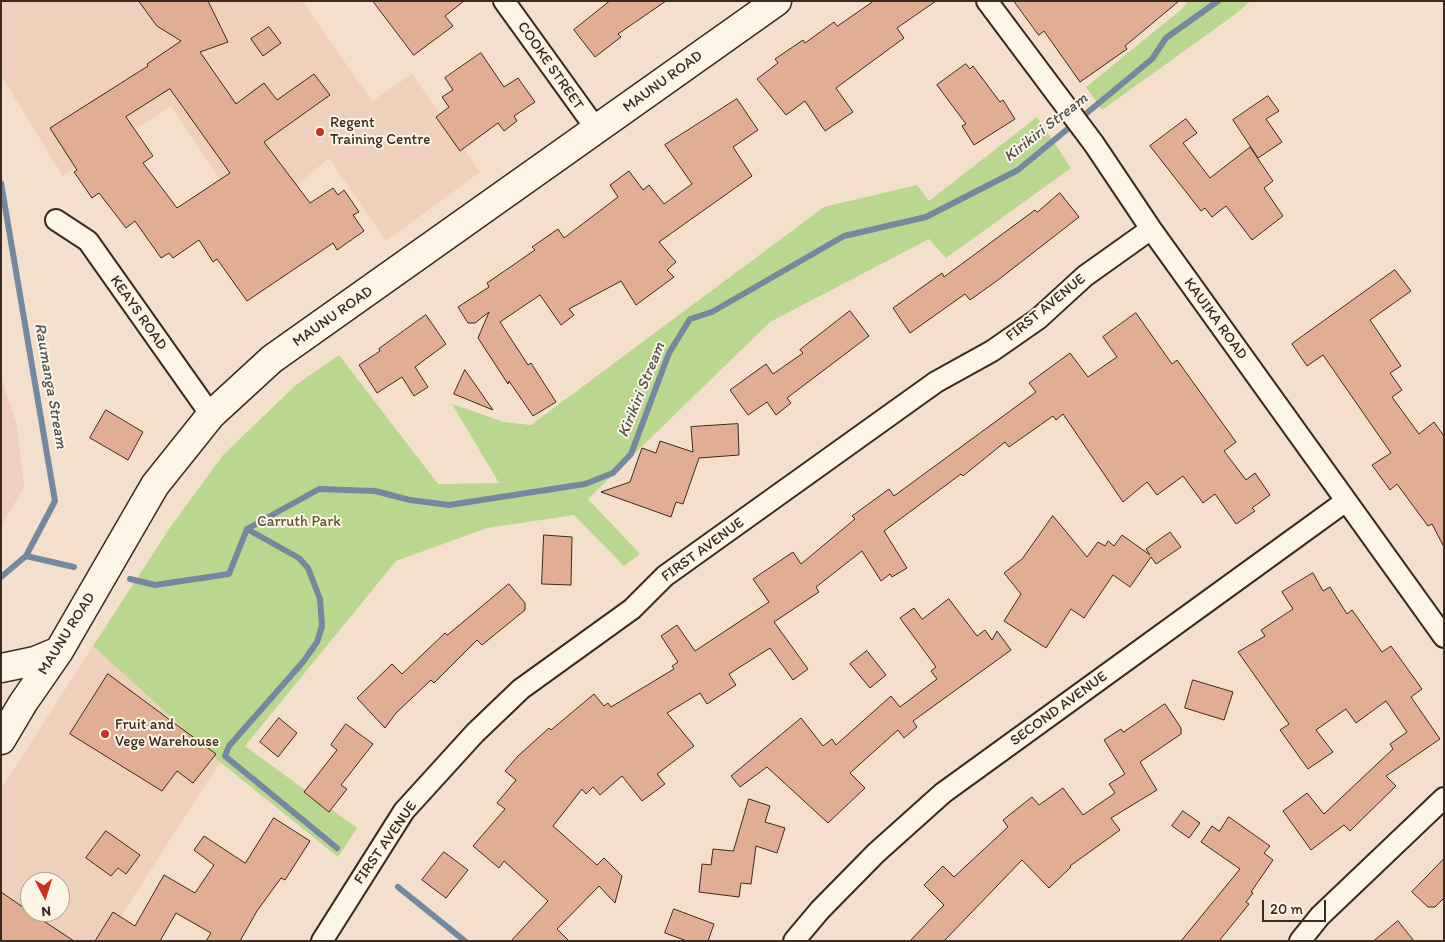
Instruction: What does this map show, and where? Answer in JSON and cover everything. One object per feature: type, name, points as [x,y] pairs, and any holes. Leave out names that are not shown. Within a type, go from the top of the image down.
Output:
[{"type":"main road","name":"MAUNU ROAD","points":[[3,733],[12,698],[59,651],[155,485],[211,415],[272,359],[597,130],[776,1]]},
{"type":"main road","points":[[1,668],[27,663],[59,651]]},
{"type":"street","name":"COOKE STREET","points":[[504,1],[597,130]]},
{"type":"street","name":"KAUIKA ROAD","points":[[987,1],[1094,144],[1151,229],[1444,637]]},
{"type":"street","name":"KEAYS ROAD","points":[[56,220],[88,241],[211,415]]},
{"type":"street","name":"FIRST AVENUE","points":[[322,941],[404,811],[475,733],[521,689],[632,609],[665,576],[936,382],[992,350],[1038,318],[1085,276],[1151,229]]},
{"type":"street","name":"SECOND AVENUE","points":[[794,941],[820,910],[876,853],[943,793],[1346,501]]},
{"type":"street","points":[[1300,941],[1320,916],[1444,798]]},
{"type":"shaded area","name":"Regent Training Centre","points":[[1,1],[302,1],[372,101],[412,74],[480,172],[386,241],[329,158],[250,225],[171,106],[63,176],[2,77]]},
{"type":"shaded area","points":[[1,376],[17,426],[24,487],[1,526]]},
{"type":"shaded area","points":[[93,646],[220,762],[105,941],[1,941],[1,789]]},
{"type":"green space","points":[[1188,1],[1250,1],[1237,13],[1102,110],[1086,87],[1183,8]]},
{"type":"green space","name":"Carruth Park","points":[[1037,117],[1071,168],[946,258],[929,239],[770,322],[588,499],[640,554],[624,566],[574,515],[487,528],[396,561],[245,746],[357,828],[338,857],[220,762],[93,646],[171,526],[224,454],[296,385],[339,355],[438,484],[499,483],[452,404],[504,422],[531,425],[824,207],[917,185],[929,201]]},
{"type":"building","points":[[139,1],[208,1],[228,42],[200,52],[236,104],[264,83],[277,100],[314,74],[330,95],[264,142],[310,203],[333,188],[338,195],[344,190],[359,212],[353,215],[364,231],[337,250],[333,243],[247,301],[217,259],[213,262],[199,240],[173,258],[169,253],[161,258],[135,221],[126,228],[99,193],[92,198],[74,172],[77,170],[50,128],[148,66],[147,64],[181,41],[157,26]],"holes":[[[170,89],[230,173],[177,208],[143,163],[153,156],[126,117]]]},
{"type":"building","points":[[373,1],[464,1],[445,16],[453,26],[414,55]]},
{"type":"building","points":[[610,1],[666,1],[618,34],[621,37],[595,57],[574,30]]},
{"type":"building","points":[[874,1],[936,1],[897,28],[904,38],[836,88],[853,112],[825,131],[805,101],[786,115],[757,79],[778,63],[775,59],[803,40],[805,43],[834,22],[837,26]]},
{"type":"building","points":[[1014,1],[1179,1],[1125,46],[1127,49],[1080,82],[1044,31],[1039,35]]},
{"type":"building","points":[[269,27],[281,43],[263,56],[251,39]]},
{"type":"building","points":[[481,53],[504,87],[518,78],[535,102],[514,116],[517,121],[504,131],[498,123],[460,151],[436,117],[449,107],[442,97],[453,90],[445,78]]},
{"type":"building","points":[[966,64],[970,69],[973,66],[1000,102],[1003,100],[1015,119],[974,145],[962,126],[966,124],[937,85]]},
{"type":"building","points":[[1268,96],[1279,111],[1266,119],[1282,142],[1258,158],[1233,120]]},
{"type":"building","points":[[737,99],[758,130],[733,147],[752,176],[659,242],[676,262],[667,270],[674,277],[636,305],[621,281],[569,309],[574,315],[561,325],[540,295],[500,322],[528,365],[531,363],[556,402],[533,416],[509,381],[508,384],[478,338],[489,312],[475,323],[468,323],[458,307],[489,287],[487,283],[535,250],[532,247],[558,229],[564,238],[618,197],[610,185],[629,171],[643,190],[649,185],[664,204],[692,184],[665,145]]},
{"type":"building","points":[[1186,119],[1197,133],[1183,143],[1210,178],[1250,147],[1273,181],[1264,188],[1283,216],[1252,240],[1226,206],[1212,217],[1205,208],[1201,211],[1150,146]]},
{"type":"building","points":[[1060,193],[1079,217],[970,300],[965,294],[910,333],[893,308],[942,273],[944,277],[1035,210],[1037,212]]},
{"type":"building","points":[[1395,270],[1411,291],[1370,320],[1401,366],[1390,373],[1402,390],[1392,397],[1419,434],[1434,422],[1444,436],[1444,547],[1432,524],[1428,526],[1397,484],[1390,490],[1372,465],[1391,453],[1323,355],[1307,366],[1292,344]]},
{"type":"building","points":[[850,311],[869,336],[787,398],[791,403],[776,415],[767,402],[748,415],[730,390],[766,364],[773,374],[803,353],[800,350]]},
{"type":"building","points":[[1136,313],[1172,364],[1177,360],[1236,442],[1224,451],[1246,480],[1255,473],[1270,495],[1252,508],[1255,511],[1236,524],[1215,494],[1203,503],[1183,476],[1157,495],[1147,482],[1123,502],[1063,414],[1056,420],[1053,416],[1009,447],[1005,442],[963,476],[961,474],[884,531],[907,568],[892,577],[890,574],[881,581],[862,551],[816,587],[819,592],[774,622],[808,669],[793,680],[770,648],[729,674],[736,685],[707,704],[700,693],[667,713],[694,746],[657,774],[665,784],[642,801],[622,776],[600,795],[593,787],[586,794],[582,789],[553,826],[597,865],[604,858],[622,876],[615,903],[599,886],[557,929],[569,941],[511,941],[548,901],[504,861],[499,868],[473,846],[505,809],[497,803],[516,780],[505,771],[518,756],[549,728],[551,730],[594,694],[604,706],[608,703],[611,707],[674,669],[672,666],[678,662],[661,636],[677,625],[695,651],[769,602],[753,579],[793,552],[801,564],[855,519],[852,516],[889,489],[894,496],[1036,392],[1029,383],[1070,353],[1088,377],[1117,357],[1103,337]]},
{"type":"building","points":[[426,315],[446,344],[415,367],[428,387],[414,396],[402,377],[377,393],[359,365]]},
{"type":"building","points":[[465,370],[493,410],[454,394]]},
{"type":"building","points":[[106,410],[143,432],[128,460],[90,438]]},
{"type":"building","points":[[738,424],[739,455],[699,458],[683,504],[676,502],[671,517],[601,492],[630,482],[642,448],[656,453],[660,441],[693,452],[691,427]]},
{"type":"building","points":[[1053,516],[1087,557],[1098,542],[1105,546],[1108,541],[1114,546],[1122,535],[1150,555],[1146,549],[1170,532],[1181,547],[1156,564],[1151,557],[1130,587],[1113,575],[1084,618],[1071,609],[1046,648],[1004,621],[1021,594],[1004,573],[1022,559]]},
{"type":"building","points":[[544,535],[572,537],[571,585],[542,584]]},
{"type":"building","points":[[1313,573],[1323,591],[1330,587],[1347,614],[1352,610],[1382,652],[1391,646],[1422,689],[1411,697],[1440,739],[1386,776],[1396,786],[1350,831],[1344,825],[1311,850],[1283,811],[1307,793],[1324,814],[1393,749],[1390,744],[1407,732],[1386,701],[1356,723],[1346,709],[1316,730],[1333,752],[1308,769],[1280,730],[1289,724],[1238,652],[1265,636],[1261,630],[1293,609],[1282,592]]},
{"type":"building","points":[[509,584],[525,603],[525,610],[482,645],[477,640],[434,683],[431,680],[396,713],[385,728],[357,698],[392,664],[402,674],[445,633],[447,635]]},
{"type":"building","points":[[949,599],[977,636],[985,630],[992,640],[997,631],[1011,650],[913,721],[917,727],[904,738],[898,730],[850,773],[865,788],[828,823],[767,767],[740,787],[731,776],[801,718],[823,746],[832,739],[836,745],[891,696],[900,707],[937,679],[931,671],[936,667],[900,618],[914,608],[922,619]]},
{"type":"building","points":[[867,651],[886,675],[870,688],[850,664]]},
{"type":"building","points":[[108,674],[216,754],[193,783],[177,771],[162,791],[70,734]]},
{"type":"building","points":[[1193,680],[1233,692],[1224,720],[1185,708]]},
{"type":"building","points":[[1165,704],[1181,728],[1181,734],[1140,762],[1157,790],[1111,818],[1120,830],[1070,866],[1049,888],[1022,860],[944,941],[910,941],[944,905],[924,885],[943,866],[954,877],[1008,827],[1003,820],[1032,797],[1039,805],[1063,788],[1083,815],[1115,793],[1109,784],[1125,774],[1104,740],[1121,729],[1123,732]]},
{"type":"building","points":[[279,718],[297,733],[278,757],[260,742]]},
{"type":"building","points":[[346,724],[373,744],[341,785],[347,789],[329,812],[304,792],[337,750],[331,745]]},
{"type":"building","points":[[749,799],[770,806],[765,822],[785,828],[777,853],[756,846],[751,884],[741,883],[739,897],[699,892],[702,864],[711,865],[713,849],[733,851]]},
{"type":"building","points":[[1183,811],[1200,823],[1189,838],[1172,826]]},
{"type":"building","points":[[1229,817],[1270,846],[1264,853],[1273,860],[1251,892],[1253,893],[1246,902],[1249,904],[1219,941],[1181,941],[1240,869],[1201,842],[1212,826],[1219,831]]},
{"type":"building","points":[[274,818],[310,841],[285,880],[281,878],[257,911],[240,941],[206,941],[211,933],[176,913],[160,941],[95,941],[113,912],[135,926],[164,875],[195,893],[214,865],[194,850],[204,836],[245,863]]},
{"type":"building","points":[[106,831],[140,855],[126,874],[118,868],[111,876],[86,858]]},
{"type":"building","points":[[444,852],[468,870],[446,898],[422,880]]},
{"type":"building","points":[[1444,859],[1444,898],[1435,907],[1428,907],[1412,892]]},
{"type":"building","points":[[1,892],[20,905],[20,922],[45,922],[74,941],[1,941]]},
{"type":"building","points":[[674,909],[714,924],[708,941],[687,941],[665,933]]},
{"type":"building","points":[[1398,921],[1414,941],[1374,941]]},
{"type":"waterway","name":"Kirikiri Stream","points":[[130,579],[155,585],[229,574],[247,529],[319,489],[375,491],[410,500],[449,505],[585,484],[613,473],[631,454],[669,353],[690,319],[712,312],[844,236],[926,217],[1018,170],[1152,59],[1166,38],[1218,1]]},
{"type":"waterway","name":"Raumanga Stream","points":[[1,183],[55,501],[26,556],[1,577]]},
{"type":"waterway","points":[[247,529],[299,558],[308,568],[320,599],[322,626],[317,642],[303,662],[229,746],[225,756],[337,848]]},
{"type":"waterway","name":"Kirikiri Stream","points":[[26,556],[74,567]]},
{"type":"waterway","points":[[398,887],[465,941]]},
{"type":"place","name":"Regent Training Centre","points":[[320,132]]},
{"type":"place","name":"Fruit and Vege Warehouse","points":[[105,734]]}]
